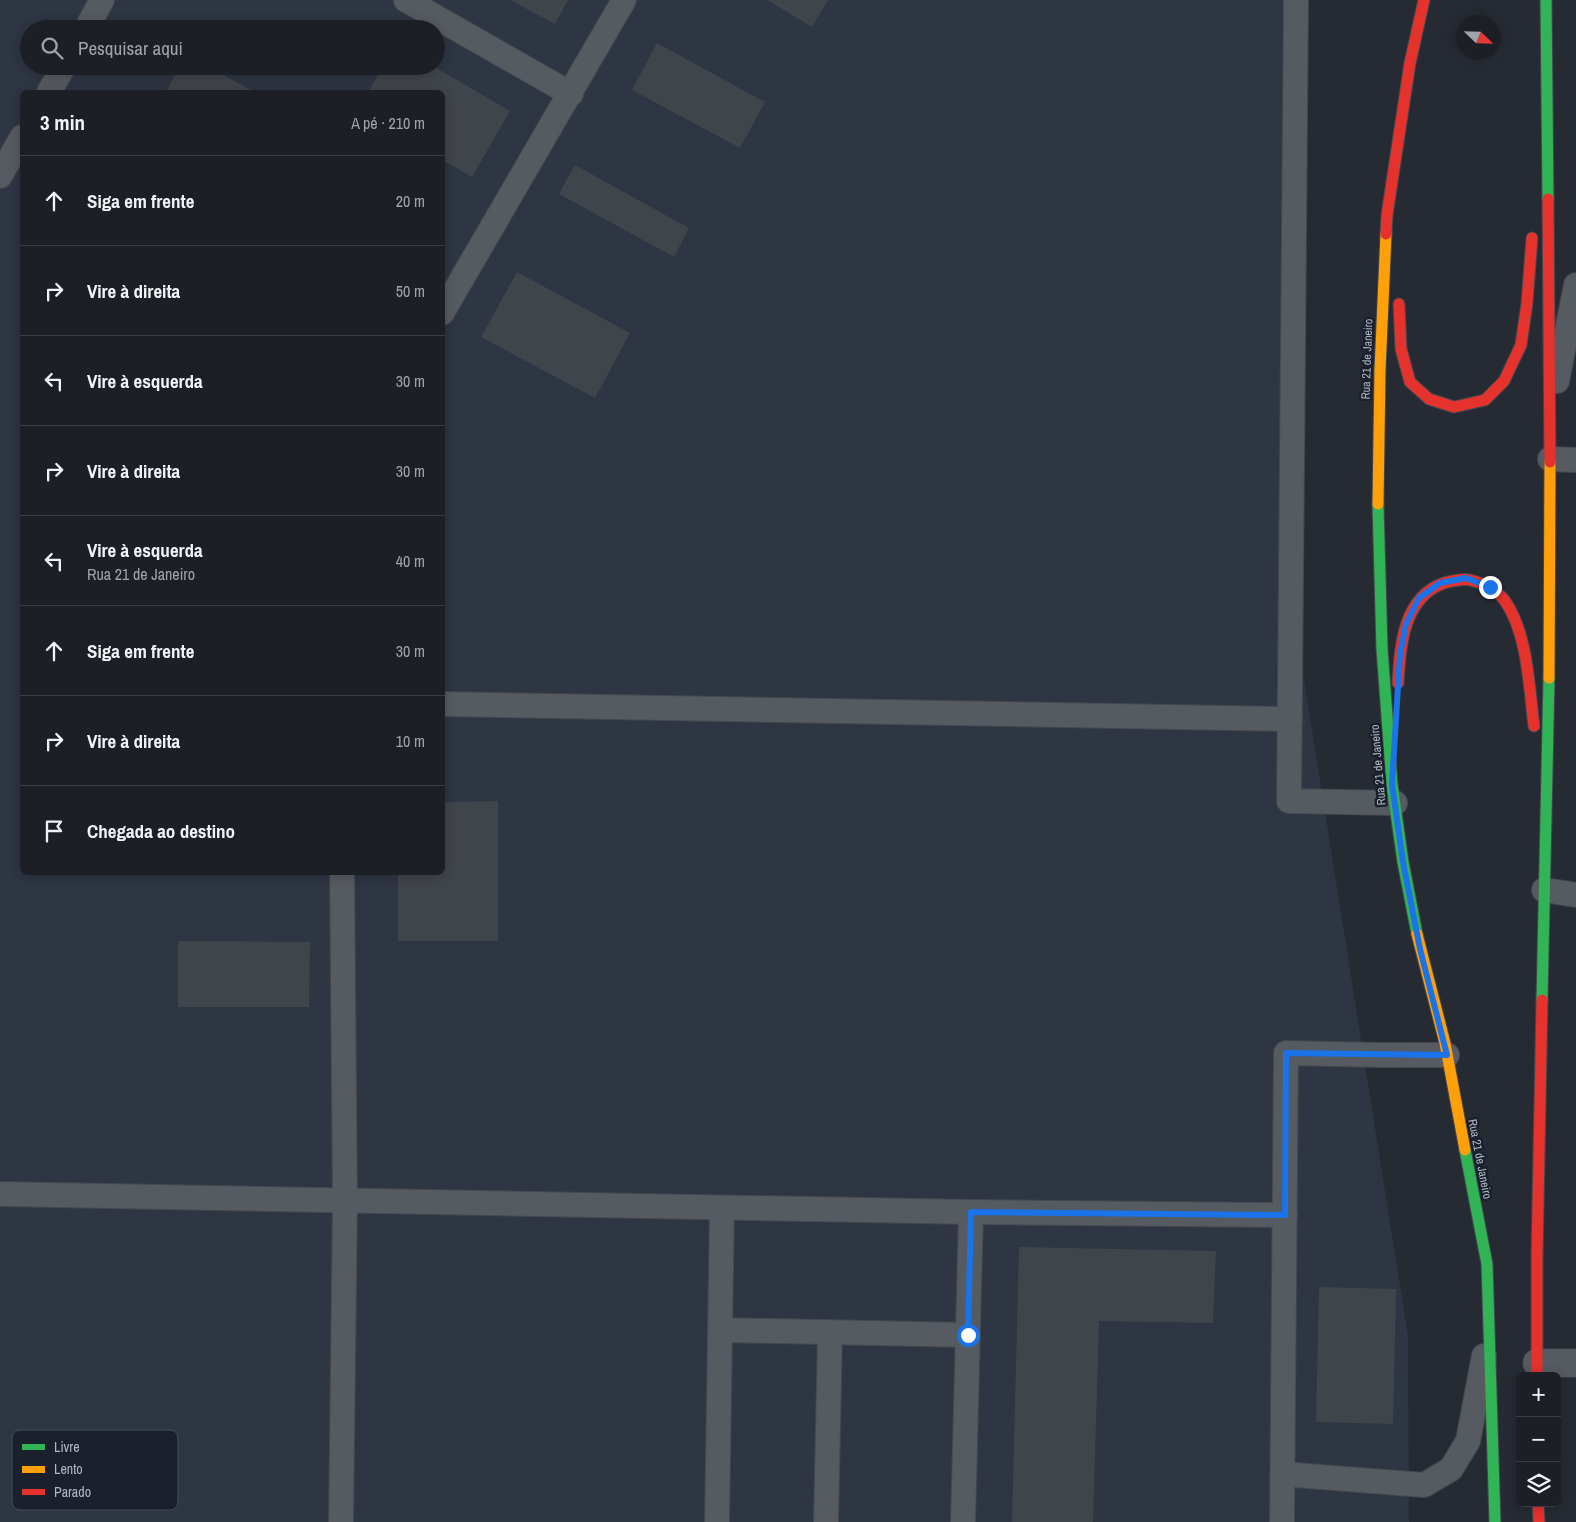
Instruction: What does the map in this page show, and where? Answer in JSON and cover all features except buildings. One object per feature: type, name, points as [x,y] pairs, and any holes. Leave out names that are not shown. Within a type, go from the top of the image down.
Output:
[{"type":"main road","name":"Rua 21 de Janeiro","points":[[1424,0],[1410,63],[1387,215],[1380,370],[1378,530],[1382,649],[1394,794],[1403,862],[1420,949],[1447,1055],[1486,1264],[1490,1322],[1495,1522]]},
{"type":"main road","points":[[1537,1370],[1537,1256],[1550,611],[1546,0]]},
{"type":"main road","points":[[1536,181],[1546,52]]},
{"type":"main road","points":[[1403,188],[1410,63]]},
{"type":"main road","points":[[1399,292],[1401,350],[1410,382],[1429,399],[1454,407],[1485,400],[1504,382],[1521,345],[1527,303],[1533,229]]},
{"type":"main road","points":[[1394,794],[1397,696],[1400,654],[1406,624],[1419,598],[1440,583],[1466,578],[1490,587],[1506,603],[1524,655],[1546,807]]},
{"type":"main road","points":[[1538,1507],[1538,1522]]},
{"type":"street","points":[[1537,1370],[1576,1363]]},
{"type":"lane","points":[[91,20],[102,0]]},
{"type":"lane","points":[[406,0],[441,20]]},
{"type":"lane","points":[[445,308],[624,0]]},
{"type":"lane","points":[[1296,0],[1289,801],[1394,794]]},
{"type":"lane","points":[[445,22],[571,94]]},
{"type":"lane","points":[[49,90],[58,75]]},
{"type":"lane","points":[[0,176],[20,141]]},
{"type":"lane","points":[[1550,412],[1576,285]]},
{"type":"lane","points":[[1550,459],[1576,460]]},
{"type":"lane","points":[[445,704],[1290,719]]},
{"type":"lane","points":[[341,1522],[345,1201],[342,875]]},
{"type":"lane","points":[[1544,890],[1576,895]]},
{"type":"lane","points":[[1282,1522],[1286,1053],[1447,1055]]},
{"type":"lane","points":[[0,1194],[722,1208],[1285,1215]]},
{"type":"lane","points":[[717,1522],[722,1208]]},
{"type":"lane","points":[[963,1522],[971,1212]]},
{"type":"lane","points":[[1282,1474],[1424,1485],[1451,1469],[1468,1441],[1490,1322]]},
{"type":"lane","points":[[720,1330],[968,1335]]},
{"type":"lane","points":[[826,1522],[830,1332]]},
{"type":"shaded area","points":[[0,0],[1306,0],[1300,654],[1408,1336],[1409,1522],[0,1522]]},
{"type":"traffic: fast","points":[[1546,0],[1548,199]]},
{"type":"traffic: fast","points":[[1378,504],[1382,649],[1392,784],[1403,862],[1417,934]]},
{"type":"traffic: fast","points":[[1542,1000],[1549,678]]},
{"type":"traffic: fast","points":[[1465,1150],[1487,1264],[1495,1522]]},
{"type":"traffic: slow","points":[[1378,504],[1380,370],[1386,234]]},
{"type":"traffic: slow","points":[[1549,678],[1550,462]]},
{"type":"traffic: slow","points":[[1417,934],[1445,1043],[1465,1150]]},
{"type":"traffic: jam","points":[[1386,234],[1387,215],[1410,63],[1424,0]]},
{"type":"traffic: jam","points":[[1548,199],[1550,462]]},
{"type":"traffic: jam","points":[[1399,304],[1401,349],[1410,382],[1429,399],[1454,407],[1485,400],[1504,381],[1521,345],[1527,303],[1532,238]]},
{"type":"traffic: jam","points":[[1398,683],[1400,654],[1406,625],[1420,599],[1430,590],[1444,583],[1464,579],[1475,581],[1498,594],[1513,614],[1523,645],[1529,678],[1534,726]]},
{"type":"traffic: jam","points":[[1537,1372],[1537,1256],[1542,1000]]},
{"type":"traffic: jam","points":[[1538,1507],[1539,1522]]},
{"type":"route","points":[[968,1335],[971,1212],[1285,1215],[1286,1053],[1447,1055],[1420,949],[1403,862],[1392,784],[1400,654],[1406,624],[1419,598],[1440,583],[1466,578],[1490,587]]}]
